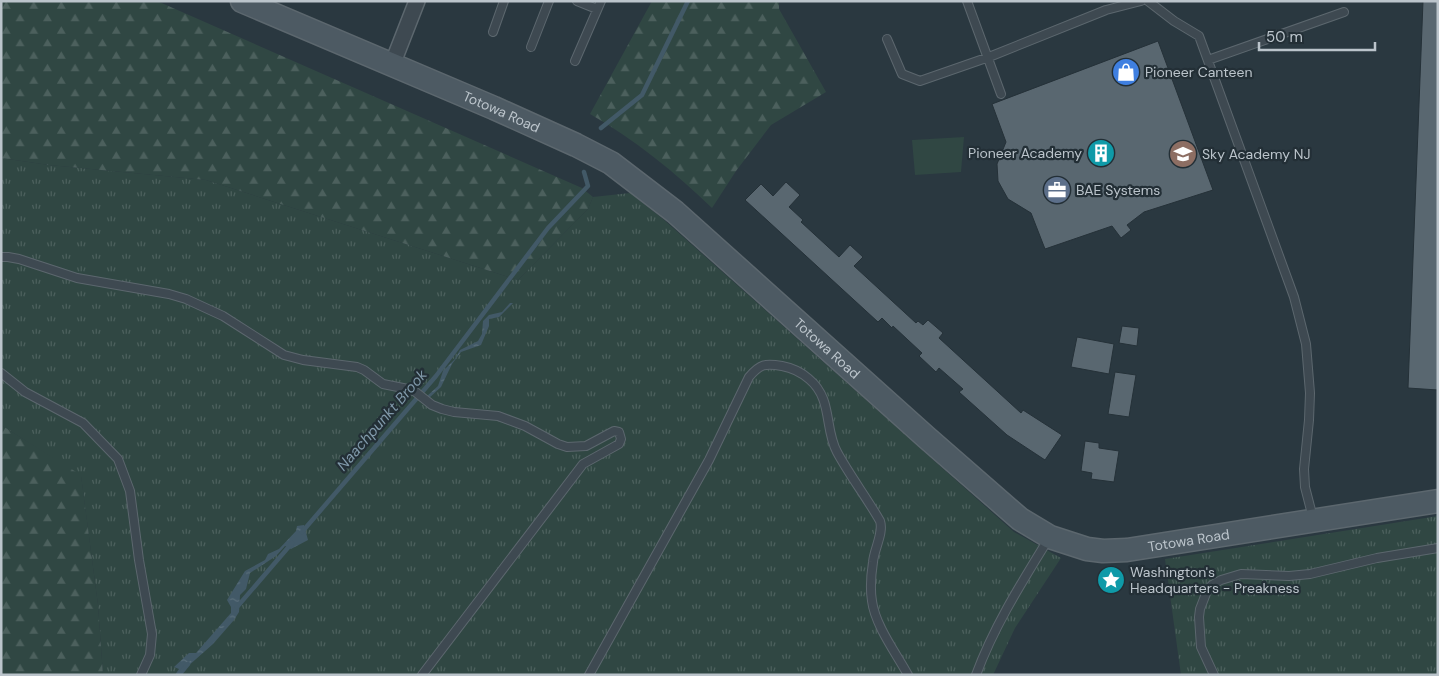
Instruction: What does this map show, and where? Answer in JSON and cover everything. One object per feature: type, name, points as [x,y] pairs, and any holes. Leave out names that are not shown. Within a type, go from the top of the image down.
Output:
[{"type":"main road","name":"Totowa Road","points":[[242,1],[494,108],[576,145],[620,169],[661,200],[697,231],[1020,519],[1050,536],[1088,549],[1103,551],[1127,550],[1438,500]]},
{"type":"street","points":[[392,65],[417,1]]},
{"type":"lane","points":[[493,32],[504,1]]},
{"type":"lane","points":[[531,47],[549,1]]},
{"type":"lane","points":[[575,62],[599,5],[577,1]]},
{"type":"lane","points":[[967,1],[1001,94]]},
{"type":"lane","points":[[887,39],[902,74],[920,81],[989,57],[1106,10],[1141,1]]},
{"type":"lane","points":[[1148,1],[1174,21],[1199,36],[1294,297],[1306,344],[1310,393],[1304,469],[1305,487],[1313,520]]},
{"type":"lane","points":[[1208,60],[1344,12]]},
{"type":"lane","points":[[1,257],[27,261],[77,278],[169,294],[186,299],[223,316],[284,355],[303,360],[357,367],[382,384],[415,391],[428,402],[442,409],[498,416],[525,426],[558,444],[568,447],[586,446],[614,431],[619,432],[621,439],[619,444],[583,464],[422,675]]},
{"type":"lane","points":[[589,675],[709,460],[749,377],[756,368],[773,364],[789,367],[803,373],[823,395],[836,450],[880,521],[882,527],[873,556],[872,601],[875,615],[908,675]]},
{"type":"lane","points":[[1,373],[25,392],[83,423],[118,459],[130,491],[142,580],[152,634],[150,655],[141,675]]},
{"type":"lane","points":[[976,675],[991,639],[1019,586],[1050,536]]},
{"type":"lane","points":[[1214,675],[1201,646],[1199,617],[1207,591],[1222,580],[1240,574],[1289,576],[1310,574],[1377,558],[1438,548]]},
{"type":"green space","points":[[1,1],[157,1],[582,188],[593,197],[588,209],[518,280],[206,180],[49,165],[1,158]]},
{"type":"green space","points":[[652,1],[779,1],[779,9],[826,92],[771,125],[736,171],[712,208],[654,157],[590,114]]},
{"type":"green space","points":[[964,137],[961,172],[915,175],[912,140]]},
{"type":"green space","points":[[1,158],[49,165],[206,180],[518,280],[588,209],[593,197],[630,193],[663,219],[1014,532],[1061,558],[1015,628],[993,675],[103,675],[98,605],[81,476],[1,425]]},
{"type":"green space","points":[[1,425],[81,475],[98,605],[103,675],[1,675]]},
{"type":"green space","points":[[1438,516],[1438,675],[1181,675],[1165,559]]},
{"type":"water","points":[[510,303],[513,303],[499,317],[489,319],[489,326],[481,345],[461,352],[452,364],[441,387],[429,398],[426,397],[438,386],[443,371],[455,359],[460,350],[478,341],[482,334],[483,321],[489,315],[502,312]]},
{"type":"water","points":[[304,525],[308,540],[291,549],[285,546],[276,556],[250,573],[246,589],[240,595],[239,612],[234,620],[213,644],[178,675],[175,675],[179,669],[174,667],[189,653],[196,653],[231,613],[231,607],[227,600],[245,571],[265,560],[268,554],[279,549],[296,531],[297,526]]},
{"type":"building","points":[[1423,1],[1438,1],[1438,390],[1408,388]]},
{"type":"building","name":"Pioneer Academy","points":[[1158,41],[1213,190],[1144,212],[1127,225],[1131,230],[1121,238],[1112,226],[1045,249],[1031,213],[1008,199],[998,181],[997,164],[1006,142],[992,104]]},
{"type":"building","points":[[786,182],[800,195],[789,207],[803,220],[801,222],[839,257],[850,245],[863,257],[854,266],[916,323],[918,321],[923,325],[928,320],[943,333],[939,338],[1021,413],[1023,410],[1062,435],[1045,460],[1007,435],[959,392],[963,389],[939,368],[936,372],[919,356],[922,353],[893,326],[892,328],[882,318],[878,322],[745,200],[761,184],[773,196]]},
{"type":"building","points":[[1122,326],[1139,328],[1137,346],[1119,343]]},
{"type":"building","points":[[1077,337],[1114,344],[1109,374],[1071,367]]},
{"type":"building","points":[[1115,372],[1136,375],[1129,417],[1108,414]]},
{"type":"building","points":[[1085,441],[1099,443],[1099,448],[1119,451],[1114,482],[1091,479],[1092,473],[1081,471]]},
{"type":"waterway","name":"Naachpunkt Brook","points":[[601,128],[642,95],[688,1]]},
{"type":"waterway","name":"Naachpunkt Brook","points":[[302,532],[436,376],[548,228],[588,186],[584,172]]},
{"type":"waterway","name":"Naachpunkt Brook","points":[[237,607],[292,543]]},
{"type":"waterway","name":"Naachpunkt Brook","points":[[179,675],[188,664]]},
{"type":"place","name":"Pioneer Canteen","points":[[1126,72]]},
{"type":"place","name":"Pioneer Academy","points":[[1101,153]]},
{"type":"place","name":"Sky Academy NJ","points":[[1183,154]]},
{"type":"place","name":"BAE Systems","points":[[1057,190]]},
{"type":"place","name":"Washington's Headquarters - Preakness","points":[[1111,580]]}]
